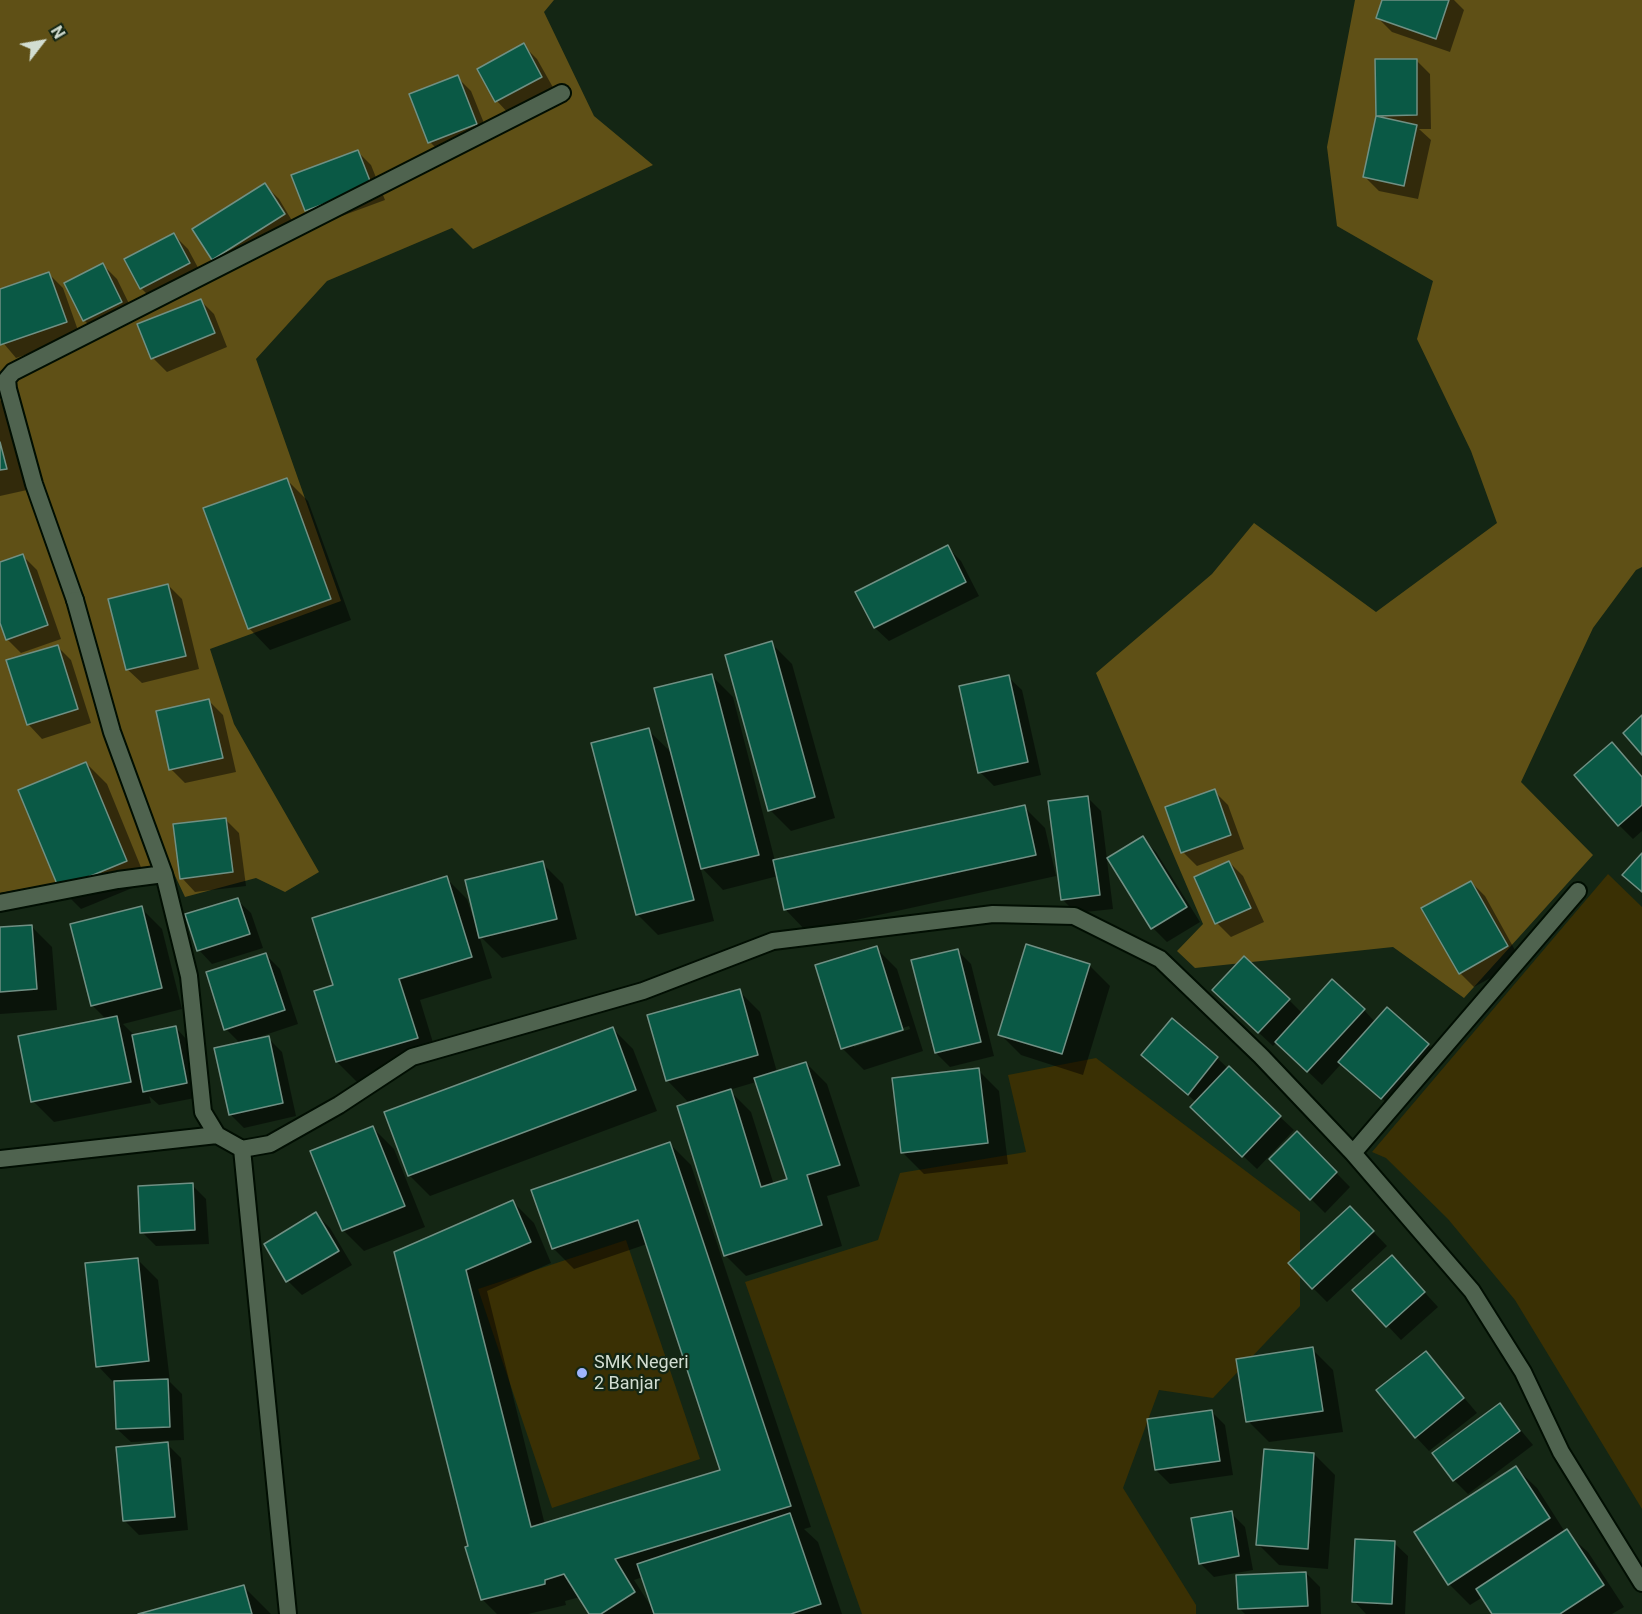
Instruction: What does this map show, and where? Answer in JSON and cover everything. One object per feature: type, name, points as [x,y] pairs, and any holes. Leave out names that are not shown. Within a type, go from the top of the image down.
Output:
[{"type":"street","points":[[562,93],[13,372],[7,379],[34,484],[75,600],[112,732],[164,874],[189,976],[203,1112],[217,1135],[242,1149],[270,1144],[339,1105],[412,1057],[643,992],[773,941],[993,914],[1074,916],[1161,959],[1261,1056],[1353,1153],[1472,1291],[1523,1372],[1561,1452],[1642,1583]]},
{"type":"street","points":[[0,903],[118,880],[164,874]]},
{"type":"street","points":[[1353,1153],[1578,891]]},
{"type":"street","points":[[0,1159],[217,1135]]},
{"type":"street","points":[[242,1149],[288,1614]]},
{"type":"shaded area","points":[[0,0],[554,0],[544,12],[594,116],[653,165],[473,249],[452,228],[327,281],[256,359],[341,601],[210,649],[234,724],[319,872],[285,892],[256,878],[185,897],[169,863],[0,893]]},
{"type":"shaded area","points":[[1355,0],[1642,0],[1642,567],[1636,570],[1593,628],[1521,782],[1593,855],[1464,998],[1393,947],[1195,968],[1177,951],[1203,924],[1096,673],[1212,574],[1254,523],[1376,612],[1497,523],[1471,451],[1417,339],[1433,281],[1337,226],[1327,147]]},
{"type":"shaded area","points":[[1608,874],[1642,907],[1642,1509],[1515,1300],[1448,1219],[1386,1158],[1372,1152]]},
{"type":"shaded area","points":[[1096,1058],[1300,1212],[1300,1306],[1213,1398],[1159,1390],[1123,1488],[1196,1605],[1196,1614],[862,1614],[745,1282],[878,1240],[900,1173],[1026,1152],[1008,1075]]},
{"type":"shaded area","points":[[626,1240],[700,1459],[552,1508],[478,1289]]},
{"type":"building","points":[[1382,0],[1449,0],[1436,39],[1376,18]]},
{"type":"building","points":[[524,43],[542,77],[495,102],[477,69]]},
{"type":"building","points":[[1375,59],[1417,59],[1417,115],[1376,116]]},
{"type":"building","points":[[458,75],[477,124],[428,143],[409,94]]},
{"type":"building","points":[[1376,116],[1417,125],[1404,186],[1363,177]]},
{"type":"building","points":[[358,150],[372,186],[305,211],[291,175]]},
{"type":"building","points":[[265,183],[285,214],[212,260],[192,229]]},
{"type":"building","points":[[174,233],[190,263],[140,289],[124,259]]},
{"type":"building","points":[[103,263],[122,302],[83,321],[64,283]]},
{"type":"building","points":[[49,272],[67,322],[0,345],[0,289]]},
{"type":"building","points":[[201,299],[215,333],[151,359],[137,324]]},
{"type":"building","points":[[0,442],[7,469],[0,470]]},
{"type":"building","points":[[287,478],[331,599],[248,629],[203,508]]},
{"type":"building","points":[[948,545],[966,582],[874,628],[855,592]]},
{"type":"building","points":[[23,554],[48,625],[6,640],[0,623],[0,562]]},
{"type":"building","points":[[168,584],[186,656],[126,670],[108,599]]},
{"type":"building","points":[[772,641],[815,797],[768,811],[725,655]]},
{"type":"building","points":[[58,645],[78,709],[27,725],[6,660]]},
{"type":"building","points":[[712,674],[759,855],[701,869],[654,688]]},
{"type":"building","points":[[1009,675],[1028,762],[978,773],[959,686]]},
{"type":"building","points":[[209,699],[223,758],[169,770],[156,711]]},
{"type":"building","points":[[1642,715],[1642,755],[1623,733]]},
{"type":"building","points":[[649,728],[694,900],[636,915],[591,743]]},
{"type":"building","points":[[1612,742],[1642,777],[1642,805],[1618,826],[1574,775]]},
{"type":"building","points":[[86,762],[127,861],[59,889],[18,790]]},
{"type":"building","points":[[1215,789],[1231,835],[1181,853],[1165,807]]},
{"type":"building","points":[[1088,796],[1100,895],[1061,900],[1048,801]]},
{"type":"building","points":[[1025,805],[1036,855],[784,910],[773,860]]},
{"type":"building","points":[[226,818],[233,872],[180,879],[173,824]]},
{"type":"building","points":[[1143,836],[1187,907],[1151,929],[1107,858]]},
{"type":"building","points":[[1642,853],[1642,892],[1622,875]]},
{"type":"building","points":[[543,861],[557,919],[479,938],[465,880]]},
{"type":"building","points":[[1229,861],[1251,908],[1215,924],[1194,877]]},
{"type":"building","points":[[447,876],[472,957],[399,979],[418,1038],[336,1062],[314,991],[333,985],[312,918]]},
{"type":"building","points":[[1471,881],[1508,946],[1459,974],[1421,908]]},
{"type":"building","points":[[238,898],[250,934],[197,951],[185,914]]},
{"type":"building","points":[[142,906],[162,988],[91,1006],[70,924]]},
{"type":"building","points":[[32,925],[37,989],[0,992],[0,927]]},
{"type":"building","points":[[1026,944],[1090,964],[1062,1054],[998,1035]]},
{"type":"building","points":[[877,946],[903,1030],[841,1049],[815,965]]},
{"type":"building","points":[[958,949],[981,1042],[935,1053],[911,960]]},
{"type":"building","points":[[266,953],[285,1010],[224,1030],[206,972]]},
{"type":"building","points":[[1244,956],[1290,999],[1258,1033],[1212,990]]},
{"type":"building","points":[[1332,979],[1365,1009],[1307,1072],[1275,1042]]},
{"type":"building","points":[[740,989],[758,1055],[666,1081],[647,1015]]},
{"type":"building","points":[[1387,1007],[1429,1044],[1381,1099],[1338,1062]]},
{"type":"building","points":[[117,1016],[131,1082],[31,1102],[18,1036]]},
{"type":"building","points":[[1172,1018],[1218,1057],[1188,1095],[1141,1055]]},
{"type":"building","points":[[176,1026],[187,1083],[143,1092],[132,1035]]},
{"type":"building","points":[[613,1027],[636,1090],[408,1176],[384,1112]]},
{"type":"building","points":[[269,1036],[283,1103],[229,1115],[214,1048]]},
{"type":"building","points":[[806,1062],[840,1165],[807,1175],[822,1225],[724,1256],[677,1106],[731,1089],[761,1187],[787,1179],[754,1078]]},
{"type":"building","points":[[1229,1066],[1281,1116],[1242,1157],[1190,1107]]},
{"type":"building","points":[[979,1068],[988,1143],[901,1153],[892,1078]]},
{"type":"building","points":[[373,1126],[405,1206],[342,1231],[310,1151]]},
{"type":"building","points":[[1297,1131],[1337,1172],[1310,1200],[1269,1159]]},
{"type":"building","points":[[670,1142],[791,1506],[615,1559],[635,1592],[601,1614],[589,1614],[564,1574],[545,1580],[545,1584],[481,1600],[465,1547],[468,1546],[394,1252],[513,1200],[531,1242],[466,1270],[531,1527],[720,1470],[638,1220],[552,1249],[531,1190]]},
{"type":"building","points":[[193,1183],[195,1230],[140,1233],[138,1186]]},
{"type":"building","points":[[1350,1206],[1374,1231],[1312,1289],[1288,1263]]},
{"type":"building","points":[[316,1212],[339,1251],[286,1282],[264,1244]]},
{"type":"building","points":[[1392,1255],[1425,1292],[1386,1327],[1352,1290]]},
{"type":"building","points":[[138,1258],[149,1361],[96,1367],[85,1263]]},
{"type":"building","points":[[1313,1347],[1323,1411],[1246,1422],[1236,1359]]},
{"type":"building","points":[[1426,1351],[1464,1398],[1415,1438],[1376,1390]]},
{"type":"building","points":[[168,1379],[170,1427],[116,1429],[114,1381]]},
{"type":"building","points":[[1500,1403],[1520,1431],[1453,1481],[1432,1453]]},
{"type":"building","points":[[1212,1410],[1220,1461],[1155,1470],[1147,1419]]},
{"type":"building","points":[[168,1442],[175,1517],[123,1521],[116,1447]]},
{"type":"building","points":[[1264,1449],[1314,1453],[1308,1549],[1256,1545]]},
{"type":"building","points":[[1516,1466],[1550,1518],[1448,1585],[1414,1532]]},
{"type":"building","points":[[1232,1511],[1239,1556],[1199,1564],[1191,1518]]},
{"type":"building","points":[[790,1513],[821,1604],[791,1614],[654,1614],[637,1564]]},
{"type":"building","points":[[1567,1529],[1604,1585],[1560,1614],[1492,1614],[1476,1589]]},
{"type":"building","points":[[1355,1539],[1395,1541],[1392,1604],[1352,1602]]},
{"type":"building","points":[[1306,1572],[1308,1606],[1238,1609],[1236,1575]]},
{"type":"building","points":[[244,1585],[252,1614],[138,1614]]},
{"type":"place","name":"SMK Negeri 2 Banjar","points":[[582,1373]]}]
